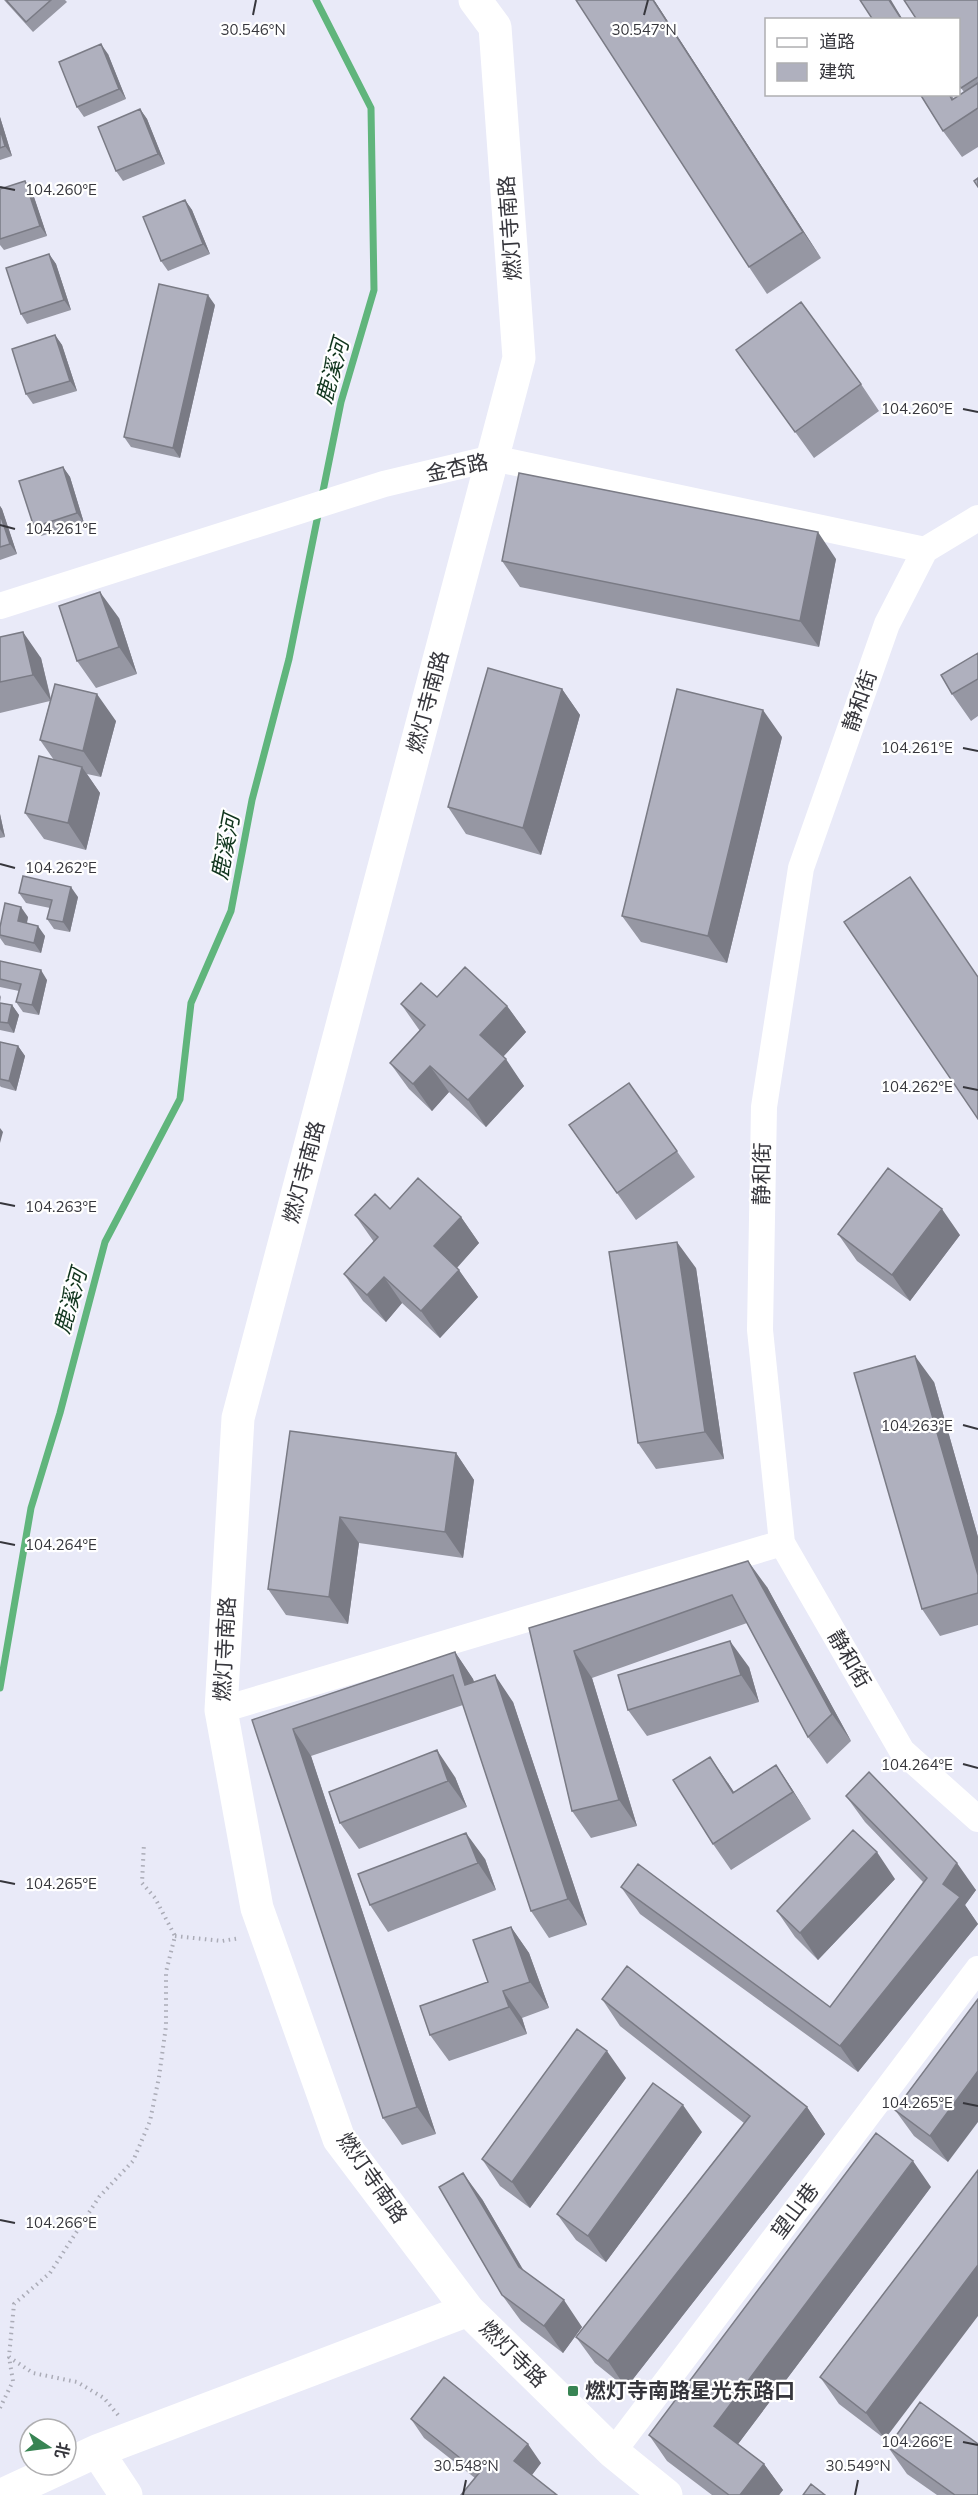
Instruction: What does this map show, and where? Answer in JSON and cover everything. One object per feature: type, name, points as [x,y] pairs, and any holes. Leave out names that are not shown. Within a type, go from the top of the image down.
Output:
[{"type":"street","name":"燃灯寺南路","points":[[468,2310],[339,2139],[257,1908],[221,1710],[238,1418],[519,358],[495,27],[475,0]]},
{"type":"street","name":"金杏路","points":[[0,606],[384,484],[493,458],[925,550]]},
{"type":"street","points":[[925,550],[978,518]]},
{"type":"street","name":"静和街","points":[[925,550],[887,624],[801,868],[764,1107],[760,1330],[782,1543],[902,1752],[978,1819]]},
{"type":"street","points":[[221,1710],[782,1543]]},
{"type":"street","name":"望山巷","points":[[613,2452],[978,1969]]},
{"type":"street","points":[[2,2495],[97,2451],[468,2310]]},
{"type":"street","name":"燃灯寺路","points":[[468,2310],[613,2452],[666,2495]]},
{"type":"street","points":[[97,2451],[126,2495]]},
{"type":"path","points":[[0,2408],[13,2381],[9,2357],[14,2304],[50,2273],[99,2197],[134,2161],[150,2121],[166,2026],[166,1972],[175,1936],[155,1898],[142,1883],[144,1843]]},
{"type":"path","points":[[175,1936],[222,1941],[266,1933]]},
{"type":"path","points":[[9,2357],[33,2373],[77,2382],[104,2398],[135,2436]]},
{"type":"building","points":[[6,0],[51,0],[26,22]]},
{"type":"building","points":[[576,0],[653,0],[803,232],[749,267]]},
{"type":"building","points":[[860,0],[889,0],[901,18],[872,18]]},
{"type":"building","points":[[904,0],[978,0],[978,77],[960,87],[960,18],[916,18]]},
{"type":"building","points":[[101,44],[119,89],[77,107],[59,62]]},
{"type":"building","points":[[978,83],[978,108],[943,131],[921,96],[950,96],[952,100]]},
{"type":"building","points":[[140,109],[158,154],[116,171],[98,127]]},
{"type":"building","points":[[0,129],[5,146],[0,148]]},
{"type":"building","points":[[25,181],[40,226],[0,239],[0,189]]},
{"type":"building","points":[[185,200],[203,244],[161,261],[143,217]]},
{"type":"building","points":[[49,254],[64,300],[21,314],[6,268]]},
{"type":"building","points":[[159,284],[208,295],[173,448],[124,437]]},
{"type":"building","points":[[801,302],[861,384],[795,432],[736,350]]},
{"type":"building","points":[[55,335],[70,381],[26,394],[12,349]]},
{"type":"building","points":[[63,467],[77,513],[34,527],[19,481]]},
{"type":"building","points":[[519,473],[818,532],[800,621],[502,561]]},
{"type":"building","points":[[0,514],[10,544],[0,547]]},
{"type":"building","points":[[100,592],[119,647],[77,661],[59,606]]},
{"type":"building","points":[[23,632],[33,675],[0,682],[0,637]]},
{"type":"building","points":[[978,653],[978,679],[952,694],[941,675]]},
{"type":"building","points":[[488,668],[562,689],[523,828],[448,807]]},
{"type":"building","points":[[55,684],[97,694],[83,751],[40,740]]},
{"type":"building","points":[[677,689],[763,710],[708,936],[622,916]]},
{"type":"building","points":[[39,756],[82,767],[68,823],[25,813]]},
{"type":"building","points":[[23,876],[71,887],[63,922],[47,919],[52,900],[19,893]]},
{"type":"building","points":[[910,877],[978,977],[978,1119],[844,922]]},
{"type":"building","points":[[5,903],[21,907],[18,921],[38,926],[34,943],[0,935]]},
{"type":"building","points":[[0,961],[41,970],[32,1005],[16,1002],[21,984],[0,979]]},
{"type":"building","points":[[465,967],[507,1006],[480,1035],[506,1059],[468,1100],[430,1066],[413,1084],[390,1063],[425,1025],[401,1004],[421,983],[437,997]]},
{"type":"building","points":[[0,1003],[12,1005],[8,1023],[0,1022]]},
{"type":"building","points":[[0,1042],[18,1046],[9,1081],[0,1079]]},
{"type":"building","points":[[629,1083],[677,1151],[617,1193],[569,1125]]},
{"type":"building","points":[[888,1168],[942,1209],[892,1275],[838,1234]]},
{"type":"building","points":[[418,1178],[461,1217],[434,1246],[459,1270],[421,1311],[384,1277],[367,1295],[344,1274],[378,1237],[355,1215],[375,1194],[390,1209]]},
{"type":"building","points":[[677,1242],[705,1432],[638,1443],[609,1252]]},
{"type":"building","points":[[915,1356],[978,1575],[978,1593],[922,1609],[854,1373]]},
{"type":"building","points":[[290,1431],[456,1453],[445,1532],[340,1517],[329,1597],[268,1589]]},
{"type":"building","points":[[748,1561],[832,1714],[808,1737],[732,1595],[574,1651],[619,1800],[572,1811],[529,1628]]},
{"type":"building","points":[[730,1641],[741,1675],[628,1710],[618,1675]]},
{"type":"building","points":[[455,1652],[465,1685],[495,1675],[568,1899],[531,1911],[453,1675],[293,1729],[417,2107],[383,2118],[252,1720]]},
{"type":"building","points":[[437,1750],[448,1781],[340,1823],[329,1792]]},
{"type":"building","points":[[710,1757],[733,1793],[776,1765],[793,1792],[713,1844],[673,1780]]},
{"type":"building","points":[[869,1772],[957,1863],[943,1884],[960,1897],[840,2046],[621,1887],[638,1864],[830,2007],[927,1878],[846,1796]]},
{"type":"building","points":[[853,1830],[877,1852],[800,1933],[777,1911]]},
{"type":"building","points":[[466,1833],[478,1863],[370,1905],[358,1874]]},
{"type":"building","points":[[511,1927],[530,1982],[503,1991],[509,2007],[430,2035],[420,2006],[488,1982],[473,1940]]},
{"type":"building","points":[[627,1966],[807,2107],[608,2361],[576,2337],[750,2116],[602,1999]]},
{"type":"building","points":[[978,1999],[978,2071],[930,2136],[895,2110]]},
{"type":"building","points":[[577,2029],[607,2051],[512,2182],[482,2159]]},
{"type":"building","points":[[653,2083],[683,2105],[588,2236],[557,2214]]},
{"type":"building","points":[[876,2133],[913,2161],[714,2426],[764,2464],[740,2495],[729,2495],[649,2435]]},
{"type":"building","points":[[978,2170],[978,2265],[866,2413],[820,2377]]},
{"type":"building","points":[[463,2173],[519,2267],[564,2300],[544,2326],[502,2295],[439,2187]]},
{"type":"building","points":[[444,2377],[528,2444],[514,2461],[557,2495],[461,2495],[479,2473],[411,2419]]},
{"type":"building","points":[[920,2402],[978,2444],[978,2495],[955,2495],[888,2447]]},
{"type":"building","points":[[811,2484],[825,2495],[803,2495]]},
{"type":"waterway","name":"鹿溪河","points":[[316,0],[371,108],[374,290],[341,402],[322,496]]},
{"type":"waterway","name":"鹿溪河","points":[[0,1688],[31,1508],[60,1413],[105,1242],[180,1099],[191,1003],[231,911],[252,800],[289,659],[319,510]]},
{"type":"place","name":"燃灯寺南路星光东路口","points":[[573,2391]]}]
